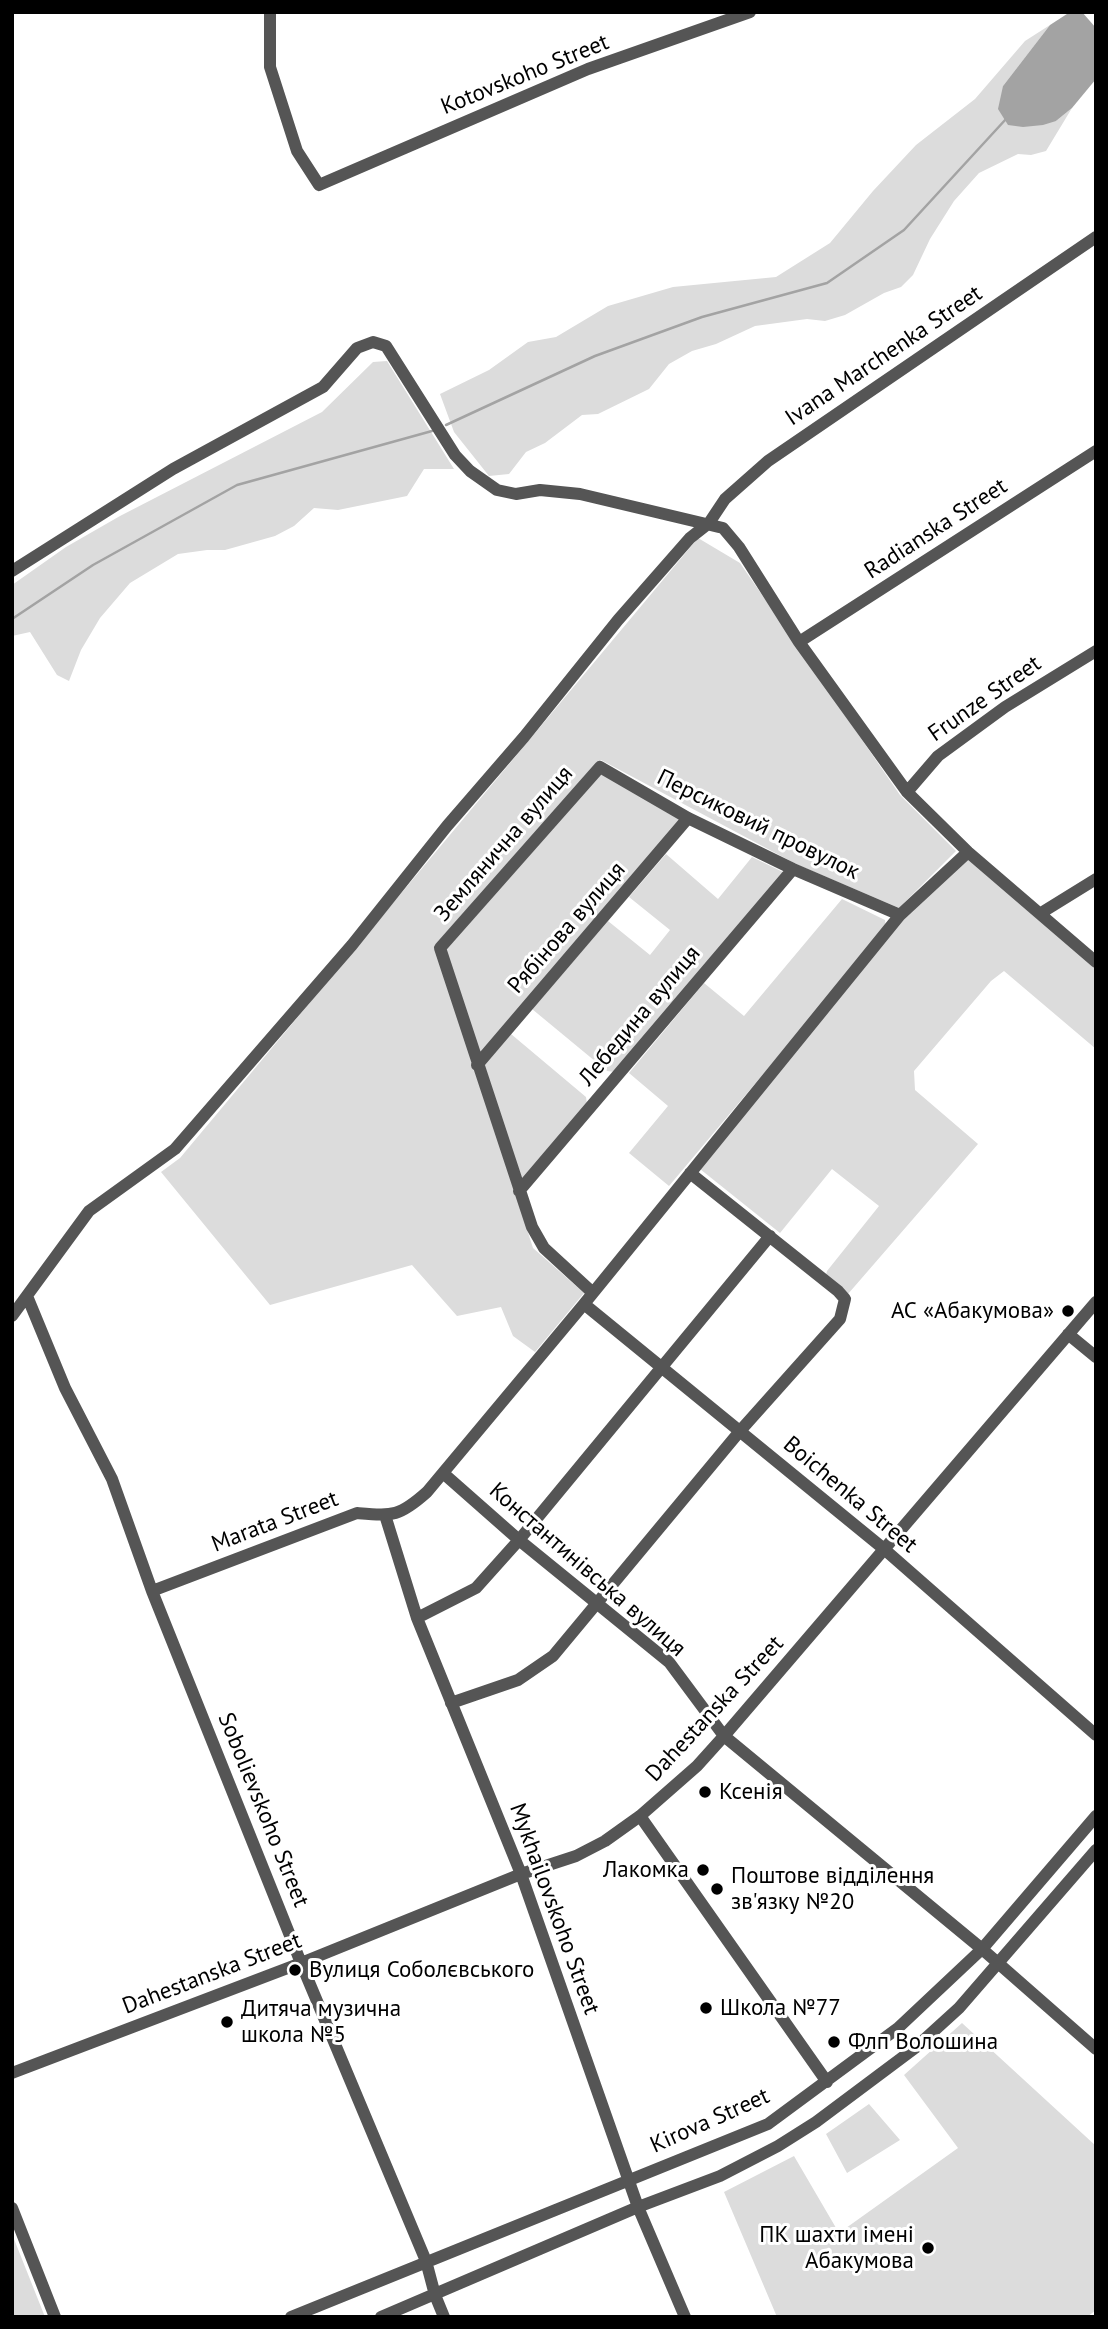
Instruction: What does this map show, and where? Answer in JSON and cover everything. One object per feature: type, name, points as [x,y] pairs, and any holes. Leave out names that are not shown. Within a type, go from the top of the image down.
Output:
[{"type":"street","name":"Kotovskoho Street","points":[[270,12],[270,67],[297,151],[319,185],[588,69],[750,12]]},
{"type":"street","name":"Ivana Marchenka Street","points":[[12,1316],[89,1212],[175,1149],[352,945],[618,620],[690,538],[709,523],[725,499],[768,461],[1096,237]]},
{"type":"street","points":[[12,571],[173,469],[323,387],[358,348],[373,342],[386,346],[455,455],[470,471],[497,490],[516,494],[540,490],[580,494],[723,528],[739,547],[799,642],[907,792],[968,852],[1096,962]]},
{"type":"street","name":"Radianska Street","points":[[799,642],[1096,451]]},
{"type":"street","name":"Frunze Street","points":[[907,792],[937,756],[1005,707],[1096,651]]},
{"type":"street","name":"Персиковий провулок","points":[[600,767],[688,818],[793,869],[900,915]]},
{"type":"street","name":"Землянична вулиця","points":[[477,1065],[440,948],[600,767]]},
{"type":"street","name":"Рябінова вулиця","points":[[477,1065],[688,818]]},
{"type":"street","points":[[584,1304],[900,915],[968,852]]},
{"type":"street","name":"Лебедина вулиця","points":[[519,1191],[793,869]]},
{"type":"street","points":[[1041,913],[1096,879]]},
{"type":"street","points":[[477,1065],[532,1227],[544,1248],[593,1293]]},
{"type":"street","points":[[452,1703],[518,1680],[553,1656],[740,1431],[840,1319],[845,1299],[838,1291],[690,1173]]},
{"type":"street","points":[[416,1618],[476,1588],[519,1540],[770,1236]]},
{"type":"street","name":"Sobolievskoho Street","points":[[27,1296],[65,1388],[112,1479],[152,1591],[301,1963],[426,2261],[444,2317]]},
{"type":"street","name":"Dahestanska Street","points":[[12,2073],[301,1963],[521,1874],[576,1856],[605,1841],[640,1816],[697,1766],[1096,1302]]},
{"type":"street","name":"Boichenka Street","points":[[584,1304],[884,1549],[1096,1735]]},
{"type":"street","name":"Marata Street","points":[[152,1591],[357,1513],[392,1515],[412,1505],[443,1473],[584,1304]]},
{"type":"street","points":[[1068,1334],[1096,1357]]},
{"type":"street","name":"Константинівська вулиця","points":[[443,1473],[519,1540],[669,1662],[724,1736],[982,1950],[1096,2049]]},
{"type":"street","name":"Mykhailovskoho Street","points":[[385,1515],[416,1618],[521,1874],[638,2207],[685,2317]]},
{"type":"street","points":[[640,1816],[827,2082]]},
{"type":"street","name":"Kirova Street","points":[[291,2317],[768,2124],[898,2028],[982,1950],[1096,1816]]},
{"type":"street","points":[[381,2317],[638,2207],[720,2176],[778,2146],[816,2122],[915,2049],[959,2008],[1096,1850]]},
{"type":"street","points":[[12,2208],[55,2317]]},
{"type":"shaded area","points":[[1070,12],[1082,12],[1096,28],[1096,79],[1072,108],[1056,121],[1023,127],[1008,125],[998,109],[1003,86],[1050,25]]},
{"type":"shaded area","points":[[1050,25],[1003,86],[1056,121],[1072,108],[1046,151],[1031,155],[1018,154],[979,173],[954,201],[930,239],[913,275],[901,287],[884,293],[845,315],[825,321],[807,319],[755,326],[716,344],[692,351],[669,364],[649,389],[598,414],[582,415],[545,443],[526,452],[509,474],[489,476],[454,432],[440,394],[489,370],[528,342],[556,337],[608,306],[673,287],[776,277],[830,243],[916,145],[975,99],[1025,41]]},
{"type":"shaded area","points":[[387,361],[454,469],[424,469],[407,496],[338,510],[314,508],[294,526],[275,536],[225,550],[178,554],[130,583],[100,618],[81,650],[69,681],[57,675],[30,632],[12,636],[12,585],[66,547],[120,516],[322,412],[373,362]]},
{"type":"shaded area","points":[[698,538],[740,563],[900,795],[956,851],[899,908],[796,864],[601,760],[435,945],[533,1248],[584,1293],[535,1352],[513,1336],[501,1307],[457,1316],[412,1265],[270,1305],[161,1172],[180,1158]]},
{"type":"shaded area","points":[[601,772],[682,818],[477,1059],[444,951]]},
{"type":"shaded area","points":[[666,854],[718,899],[752,857],[785,873],[615,1072],[607,1071],[532,1009],[608,921],[650,955],[670,930],[629,897]]},
{"type":"shaded area","points":[[967,857],[1096,968],[1096,1049],[1004,971],[991,981],[914,1071],[915,1090],[978,1144],[848,1294],[826,1275],[827,1271],[879,1206],[832,1169],[780,1233],[700,1169],[899,921]]},
{"type":"shaded area","points":[[842,899],[885,920],[886,928],[669,1186],[629,1153],[668,1106],[629,1073],[704,983],[744,1016]]},
{"type":"shaded area","points":[[511,1034],[586,1097],[587,1104],[520,1183],[480,1069]]},
{"type":"shaded area","points":[[962,2023],[1096,2146],[1096,2310],[1087,2317],[777,2317],[724,2192],[794,2156],[839,2233],[958,2148],[904,2075]]},
{"type":"shaded area","points":[[869,2104],[900,2140],[847,2173],[826,2134]]},
{"type":"shaded area","points":[[12,2234],[45,2317],[12,2317]]},
{"type":"waterway","points":[[446,425],[595,356],[702,317],[827,283],[904,230],[1006,119]]},
{"type":"waterway","points":[[12,619],[93,565],[237,485],[432,431]]},
{"type":"place","name":"АС «Абакумова»","points":[[1068,1311]]},
{"type":"place","name":"Ксенія","points":[[705,1792]]},
{"type":"place","name":"Лакомка","points":[[703,1870]]},
{"type":"place","name":"Поштове відділення зв'язку №20","points":[[717,1889]]},
{"type":"place","name":"Вулиця Соболєвського","points":[[295,1970]]},
{"type":"place","name":"Школа №77","points":[[706,2008]]},
{"type":"place","name":"Дитяча музична школа №5","points":[[227,2022]]},
{"type":"place","name":"Флп Волошина","points":[[834,2042]]},
{"type":"place","name":"ПК шахти імені Абакумова","points":[[928,2248]]}]
